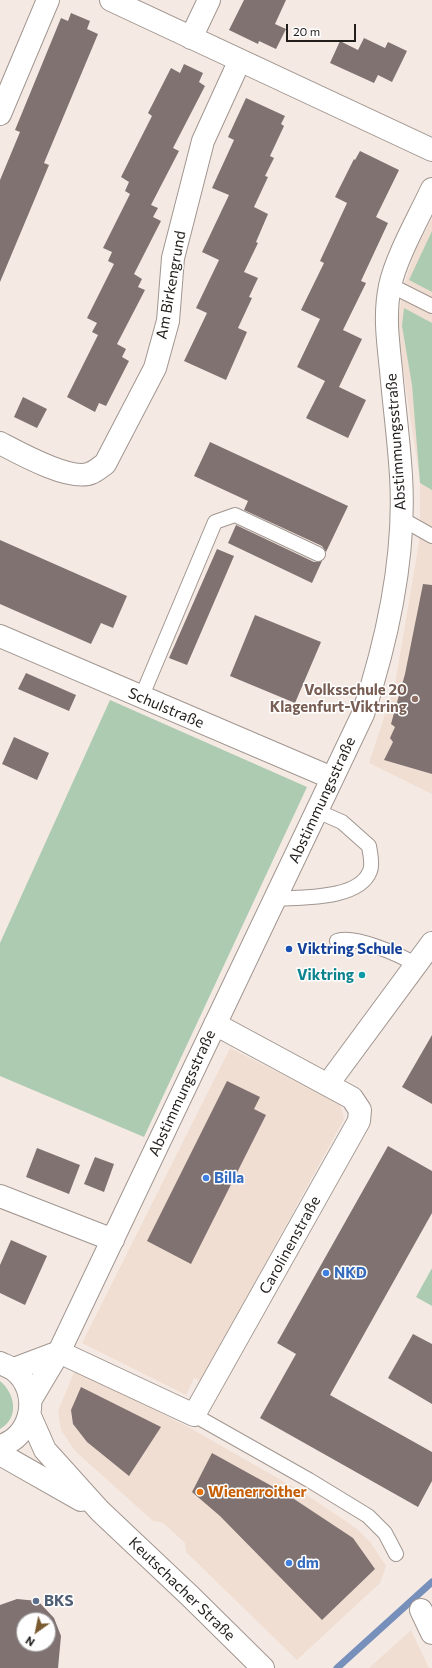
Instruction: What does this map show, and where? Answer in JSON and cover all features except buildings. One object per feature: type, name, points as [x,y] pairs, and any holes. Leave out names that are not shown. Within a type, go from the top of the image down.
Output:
[{"type":"street","points":[[0,114],[48,0]]},
{"type":"street","points":[[111,0],[239,62],[432,150]]},
{"type":"street","points":[[191,38],[209,0]]},
{"type":"street","name":"Am Birkengrund","points":[[0,443],[52,468],[76,474],[90,474],[105,464],[155,368],[168,321],[173,258],[203,141],[239,62]]},
{"type":"street","name":"Abstimmungsstraße","points":[[31,1407],[113,1240],[363,714],[379,665],[387,634],[399,553],[402,520],[401,477],[386,319],[390,285],[404,248],[432,189]]},
{"type":"street","name":"Schulstraße","points":[[0,636],[141,698],[332,778]]},
{"type":"street","points":[[328,1084],[415,964],[432,943]]},
{"type":"street","name":"Carolinenstraße","points":[[194,1415],[359,1121],[360,1110],[352,1098],[215,1024]]},
{"type":"street","points":[[0,1196],[113,1240]]},
{"type":"street","points":[[7,1366],[59,1352],[194,1415]]},
{"type":"street","name":"Keutschacher Straße","points":[[7,1366],[25,1382],[31,1407],[45,1450],[100,1511],[190,1596],[263,1668]]},
{"type":"street","points":[[0,1446],[14,1439],[24,1429],[31,1407]]},
{"type":"street","name":"Keutschacher Straße","points":[[0,1454],[100,1511]]},
{"type":"street","points":[[421,1610],[432,1633]]},
{"type":"lane","points":[[390,285],[432,306]]},
{"type":"lane","points":[[141,698],[215,522],[235,515],[318,554]]},
{"type":"lane","points":[[402,520],[432,536]]},
{"type":"lane","points":[[275,899],[337,894],[353,889],[365,879],[370,870],[369,846],[342,822],[317,811]]},
{"type":"lane","points":[[337,941],[346,938],[397,954],[415,964]]},
{"type":"lane","points":[[194,1415],[309,1480],[368,1516],[385,1533],[396,1554]]},
{"type":"shaded area","points":[[432,219],[432,794],[369,763],[395,684],[420,536],[420,482],[397,329],[403,288],[416,248]]},
{"type":"shaded area","points":[[230,1048],[340,1104],[344,1119],[201,1381],[194,1378],[186,1395],[82,1343]]},
{"type":"shaded area","points":[[75,1370],[190,1428],[304,1493],[356,1528],[371,1543],[386,1566],[380,1583],[297,1660],[186,1552],[185,1543],[163,1523],[153,1521],[75,1451],[61,1430],[58,1411]]},
{"type":"shaded area","points":[[411,1630],[429,1668],[369,1668]]},
{"type":"green space","points":[[432,231],[432,292],[409,280]]},
{"type":"green space","points":[[404,308],[432,323],[432,490],[420,483],[412,385],[402,326]]},
{"type":"green space","points":[[110,700],[307,787],[144,1137],[0,1076],[0,943]]},
{"type":"green space","points":[[432,1268],[432,1306],[416,1297]]},
{"type":"green space","points":[[0,1381],[9,1392],[12,1399],[13,1412],[11,1419],[0,1429]]},
{"type":"waterway","points":[[337,1668],[432,1582]]},
{"type":"place","name":"Volksschule 20 Klagenfurt-Viktring","points":[[415,699]]},
{"type":"place","name":"Viktring Schule","points":[[289,949]]},
{"type":"place","name":"Viktring","points":[[362,975]]},
{"type":"place","name":"Billa","points":[[206,1178]]},
{"type":"place","name":"NKD","points":[[326,1273]]},
{"type":"place","name":"Wienerroither","points":[[200,1492]]},
{"type":"place","name":"dm","points":[[289,1563]]},
{"type":"place","name":"BKS","points":[[36,1601]]}]
